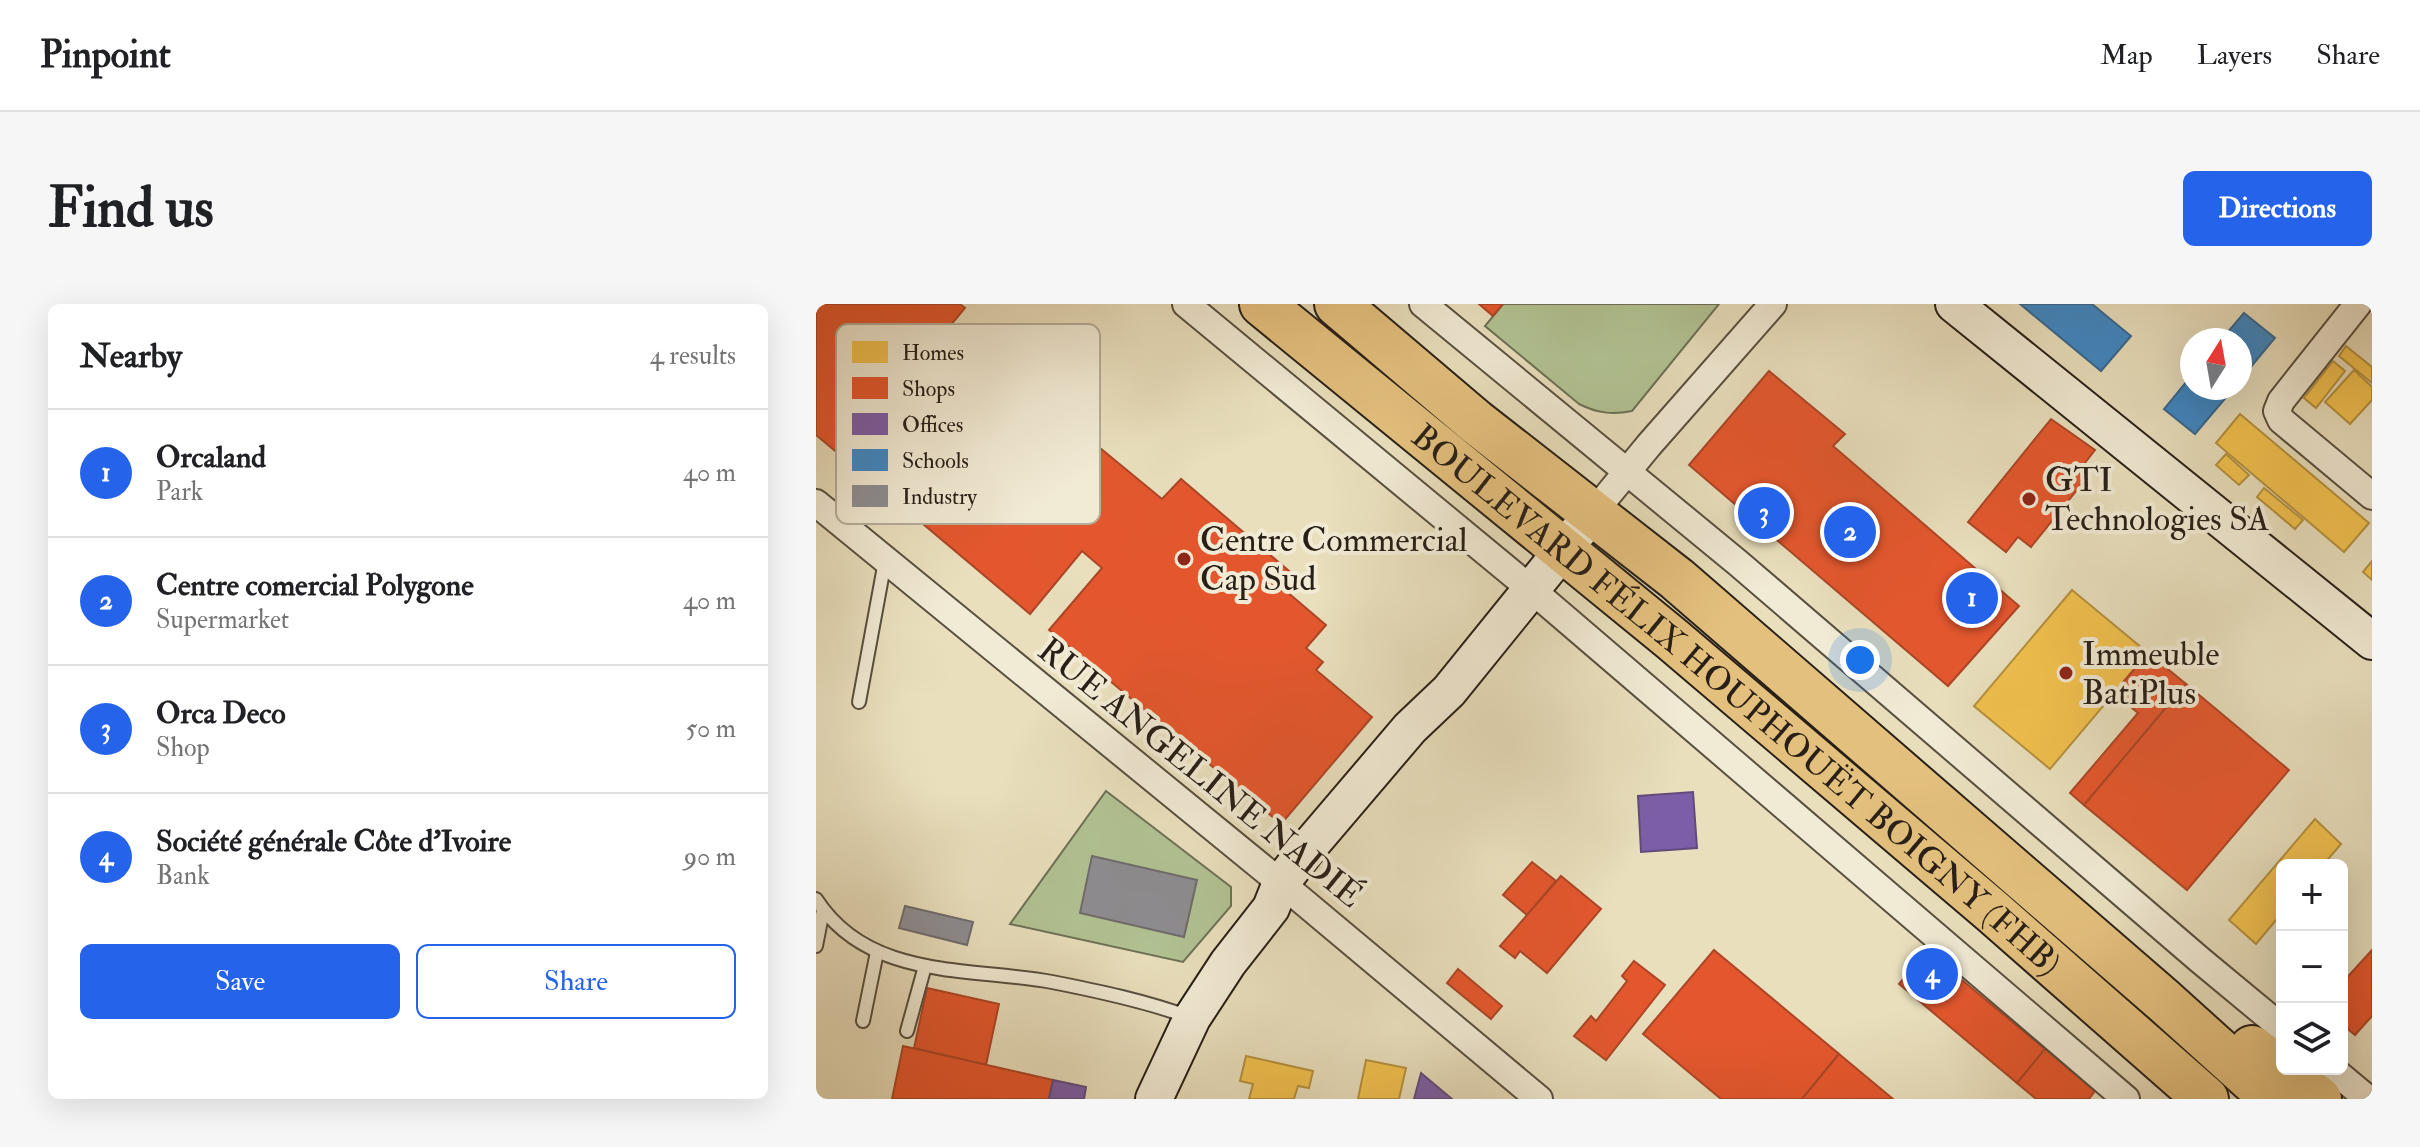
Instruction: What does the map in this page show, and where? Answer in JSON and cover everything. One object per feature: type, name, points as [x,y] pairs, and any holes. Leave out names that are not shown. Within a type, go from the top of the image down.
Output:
[{"type":"highway","name":"BOULEVARD FÉLIX HOUPHOUËT BOIGNY (FHB)","points":[[1262,304],[1564,549],[1847,788],[2206,1099]]},
{"type":"highway","name":"BOULEVARD FÉLIX HOUPHOUËT BOIGNY (FHB)","points":[[1337,304],[1476,422],[1704,602],[2162,999],[2294,1091]]},
{"type":"street","points":[[1186,304],[1532,590],[2126,1099]]},
{"type":"street","points":[[1423,304],[1628,470],[2276,1023]]},
{"type":"street","points":[[1154,1099],[1192,1018],[1228,963],[1282,895],[1307,849],[1410,728],[1449,691],[1628,470],[1773,304]]},
{"type":"street","points":[[1954,304],[2372,641]]},
{"type":"street","points":[[2358,304],[2281,401],[2277,411],[2281,420],[2372,496]]},
{"type":"street","name":"RUE ANGELINE NADIÉ","points":[[816,503],[836,520]]},
{"type":"street","name":"RUE ANGELINE NADIÉ","points":[[841,524],[1282,895],[1539,1099]]},
{"type":"street","points":[[2339,1075],[2368,1099]]},
{"type":"lane","points":[[859,702],[885,561]]},
{"type":"lane","points":[[820,905],[860,943],[891,958],[925,966],[1052,982],[1161,1007],[1192,1018]]},
{"type":"lane","points":[[816,946],[820,905]]},
{"type":"lane","points":[[863,1021],[877,952]]},
{"type":"lane","points":[[907,1031],[925,966]]},
{"type":"green space","points":[[1503,304],[1719,304],[1632,411],[1611,413],[1579,404],[1485,326]]},
{"type":"green space","points":[[1106,791],[1231,887],[1231,906],[1183,962],[1010,924]]},
{"type":"building: Homes","points":[[2346,346],[2372,367],[2372,383],[2339,356]]},
{"type":"building: Homes","points":[[2333,361],[2345,371],[2316,408],[2304,398]]},
{"type":"building: Homes","points":[[2354,370],[2372,387],[2372,400],[2350,424],[2325,402]]},
{"type":"building: Homes","points":[[2240,414],[2369,523],[2344,552],[2216,443]]},
{"type":"building: Homes","points":[[2226,454],[2249,475],[2239,485],[2216,465]]},
{"type":"building: Homes","points":[[2264,488],[2303,520],[2295,529],[2257,497]]},
{"type":"building: Homes","points":[[2372,561],[2372,580],[2363,572]]},
{"type":"building: Homes","name":"Immeuble BatiPlus","points":[[2072,590],[2148,653],[2050,769],[1974,706]]},
{"type":"building: Homes","points":[[2315,819],[2341,844],[2328,859],[2281,859]]},
{"type":"building: Homes","points":[[2276,865],[2276,920],[2256,944],[2229,920]]},
{"type":"building: Homes","points":[[1246,1056],[1313,1071],[1309,1088],[1298,1086],[1294,1099],[1249,1099],[1253,1084],[1240,1081]]},
{"type":"building: Homes","points":[[1366,1060],[1406,1068],[1399,1099],[1358,1099]]},
{"type":"building: Shops","name":"Centre Commercial Cap Sud","points":[[816,304],[960,304],[965,308],[952,324],[836,324],[836,452],[816,435]]},
{"type":"building: Shops","points":[[1479,304],[1503,304],[1493,316]]},
{"type":"building: Shops","points":[[1769,371],[1845,434],[1833,446],[2019,606],[1948,686],[1689,465]]},
{"type":"building: Shops","name":"GTI Technologies SA","points":[[2051,419],[2095,450],[2081,468],[2089,475],[2031,547],[2018,537],[2006,552],[1968,522]]},
{"type":"building: Shops","name":"Centre Commercial Cap Sud","points":[[1100,448],[1162,499],[1181,479],[1296,577],[1286,591],[1326,625],[1306,648],[1323,662],[1316,670],[1372,717],[1281,824],[1049,630],[1102,568],[1082,551],[1030,614],[923,524],[1100,524]]},
{"type":"building: Shops","points":[[2148,653],[2186,684],[2084,805],[2070,793],[2138,713],[2114,693]]},
{"type":"building: Shops","points":[[2186,684],[2289,770],[2187,890],[2084,805]]},
{"type":"building: Shops","points":[[1532,862],[1556,881],[1527,915],[1503,895]]},
{"type":"building: Shops","points":[[1561,876],[1601,909],[1547,973],[1520,951],[1515,958],[1500,946]]},
{"type":"building: Shops","points":[[1714,950],[1839,1054],[1802,1099],[1721,1099],[1643,1034]]},
{"type":"building: Shops","points":[[2372,950],[2372,1016],[2355,1035],[2348,1029],[2348,976]]},
{"type":"building: Shops","points":[[1927,951],[2045,1049],[2017,1083],[1899,984]]},
{"type":"building: Shops","points":[[1634,961],[1665,985],[1606,1060],[1574,1036],[1591,1016],[1596,1021],[1627,981],[1622,976]]},
{"type":"building: Shops","points":[[1458,969],[1502,1006],[1491,1019],[1447,983]]},
{"type":"building: Shops","points":[[927,988],[999,1004],[986,1065],[914,1048]]},
{"type":"building: Shops","points":[[903,1046],[1053,1080],[1049,1099],[892,1099]]},
{"type":"building: Shops","points":[[2045,1049],[2095,1091],[2089,1099],[2036,1099],[2017,1083]]},
{"type":"building: Shops","points":[[1839,1054],[1893,1099],[1802,1099]]},
{"type":"building: Offices","points":[[1693,792],[1697,848],[1641,852],[1638,796]]},
{"type":"building: Offices","points":[[1421,1073],[1452,1099],[1414,1099]]},
{"type":"building: Offices","points":[[1053,1080],[1086,1087],[1084,1099],[1049,1099]]},
{"type":"building: Schools","points":[[2020,304],[2092,304],[2131,336],[2101,371]]},
{"type":"building: Schools","points":[[2244,313],[2275,338],[2252,366],[2252,328],[2231,328]]},
{"type":"building: Schools","points":[[2180,390],[2180,400],[2224,400],[2195,434],[2164,409]]},
{"type":"building: Industry","points":[[1092,856],[1197,880],[1184,937],[1080,913]]},
{"type":"building: Industry","points":[[905,906],[973,922],[967,945],[899,928]]},
{"type":"place","name":"GTI Technologies SA","points":[[2029,499]]},
{"type":"place","name":"Orca Deco","points":[[1764,513]]},
{"type":"place","name":"Centre comercial Polygone","points":[[1850,532]]},
{"type":"place","name":"Centre Commercial Cap Sud","points":[[1184,559]]},
{"type":"place","name":"Orcaland","points":[[1972,598]]},
{"type":"place","name":"Immeuble BatiPlus","points":[[2066,673]]},
{"type":"place","name":"Société générale Côte d'Ivoire","points":[[1932,974]]}]
